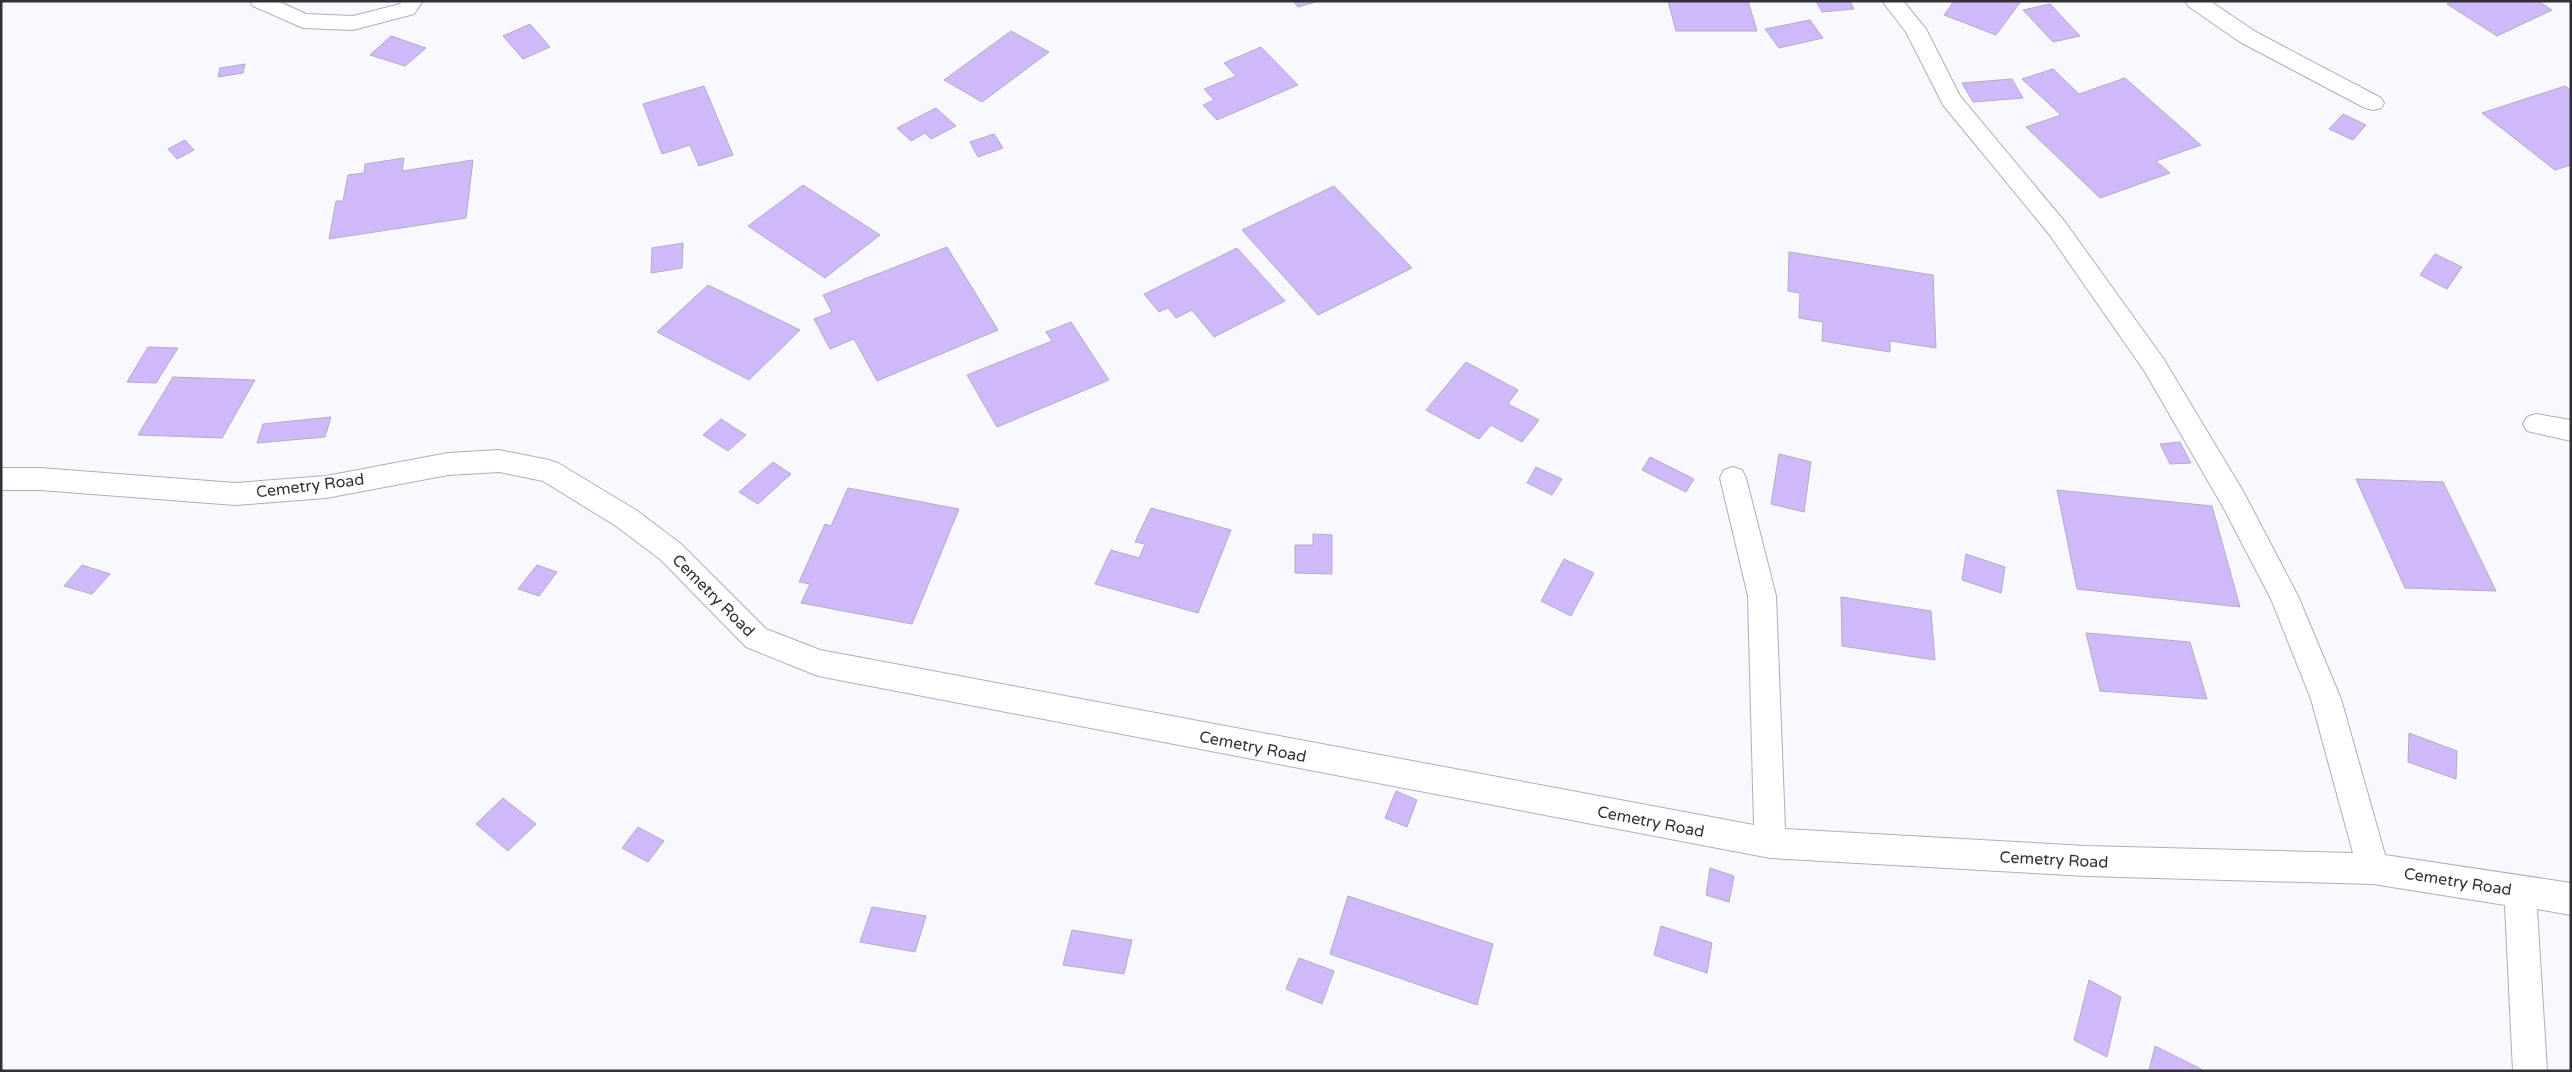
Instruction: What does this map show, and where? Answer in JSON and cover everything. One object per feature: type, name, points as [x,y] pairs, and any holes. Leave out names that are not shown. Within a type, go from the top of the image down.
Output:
[{"type":"street","points":[[260,1],[304,21],[354,23],[407,9],[413,1]]},
{"type":"street","points":[[2195,1],[2248,38],[2373,103]]},
{"type":"street","points":[[1897,3],[1914,29],[1951,100],[2057,228],[2154,365],[2233,499],[2284,596],[2326,699],[2372,869]]},
{"type":"street","points":[[2536,424],[2571,431]]},
{"type":"street","name":"Cemetry Road","points":[[1,479],[40,479],[235,494],[326,487],[448,464],[499,461],[548,471],[626,518],[671,552],[756,638],[818,663],[1770,844],[2086,861],[2372,869],[2571,899]]},
{"type":"street","points":[[1733,478],[1762,596],[1770,844]]},
{"type":"street","points":[[2520,891],[2530,1071]]},
{"type":"building","points":[[1293,1],[1319,1],[1298,7]]},
{"type":"building","points":[[1668,1],[1748,1],[1757,31],[1676,31]]},
{"type":"building","points":[[1816,1],[1850,1],[1854,9],[1822,12]]},
{"type":"building","points":[[1954,1],[2021,1],[1996,35],[1944,15]]},
{"type":"building","points":[[2453,1],[2538,1],[2552,10],[2497,36],[2447,4]]},
{"type":"building","points":[[2050,4],[2080,36],[2053,42],[2023,10]]},
{"type":"building","points":[[1810,20],[1823,38],[1779,48],[1765,29]]},
{"type":"building","points":[[530,24],[550,47],[523,59],[503,36]]},
{"type":"building","points":[[1011,31],[1049,52],[982,102],[944,80]]},
{"type":"building","points":[[391,36],[426,48],[405,66],[370,55]]},
{"type":"building","points":[[1261,47],[1298,85],[1217,120],[1203,105],[1214,100],[1204,89],[1236,76],[1224,63]]},
{"type":"building","points":[[245,64],[243,73],[218,77],[220,68]]},
{"type":"building","points":[[2053,69],[2079,94],[2125,78],[2201,145],[2156,161],[2170,173],[2100,198],[2026,127],[2061,115],[2022,79]]},
{"type":"building","points":[[2012,79],[2023,98],[1973,102],[1962,83]]},
{"type":"building","points":[[704,86],[733,155],[699,166],[690,145],[662,154],[643,104]]},
{"type":"building","points":[[2565,86],[2571,90],[2571,165],[2555,170],[2482,113]]},
{"type":"building","points":[[936,108],[956,126],[931,139],[925,133],[911,141],[897,128]]},
{"type":"building","points":[[2343,114],[2366,125],[2353,140],[2329,129]]},
{"type":"building","points":[[994,134],[1003,148],[978,157],[970,142]]},
{"type":"building","points":[[185,140],[194,150],[177,159],[168,149]]},
{"type":"building","points":[[404,158],[402,171],[473,160],[466,218],[329,239],[336,201],[343,201],[348,175],[364,173],[365,164]]},
{"type":"building","points":[[803,185],[880,235],[825,278],[748,226]]},
{"type":"building","points":[[1334,186],[1412,268],[1318,315],[1242,230]]},
{"type":"building","points":[[683,243],[682,268],[651,273],[652,248]]},
{"type":"building","points":[[947,247],[998,330],[877,381],[854,339],[830,349],[814,319],[832,312],[823,295]]},
{"type":"building","points":[[1237,248],[1285,301],[1214,337],[1192,310],[1176,318],[1168,308],[1159,312],[1144,294]]},
{"type":"building","points":[[1789,252],[1933,275],[1936,348],[1890,341],[1890,352],[1822,341],[1823,322],[1799,318],[1800,293],[1788,291]]},
{"type":"building","points":[[2435,254],[2462,267],[2447,289],[2420,275]]},
{"type":"building","points":[[708,285],[800,330],[749,380],[657,332]]},
{"type":"building","points":[[1071,322],[1109,380],[997,427],[967,375],[1052,341],[1046,332]]},
{"type":"building","points":[[148,347],[178,348],[156,383],[127,382]]},
{"type":"building","points":[[1466,362],[1518,390],[1508,404],[1539,420],[1522,442],[1491,425],[1479,439],[1426,410]]},
{"type":"building","points":[[173,377],[255,380],[222,438],[138,435]]},
{"type":"building","points":[[331,417],[325,437],[257,443],[263,424]]},
{"type":"building","points":[[721,419],[746,435],[728,451],[703,435]]},
{"type":"building","points":[[2180,442],[2191,463],[2170,464],[2160,444]]},
{"type":"building","points":[[1779,454],[1811,462],[1804,512],[1771,504]]},
{"type":"building","points":[[1650,457],[1694,479],[1686,492],[1642,470]]},
{"type":"building","points":[[773,462],[791,474],[758,504],[739,492]]},
{"type":"building","points":[[1536,467],[1562,479],[1552,495],[1527,483]]},
{"type":"building","points":[[2356,479],[2443,482],[2496,591],[2405,588]]},
{"type":"building","points":[[848,488],[959,509],[912,624],[801,603],[810,584],[799,582],[825,524],[831,526]]},
{"type":"building","points":[[2057,490],[2212,506],[2240,607],[2077,589]]},
{"type":"building","points":[[1151,508],[1231,530],[1198,613],[1095,584],[1111,550],[1139,558],[1145,544],[1135,542]]},
{"type":"building","points":[[1313,534],[1332,535],[1332,574],[1295,573],[1295,545],[1313,545]]},
{"type":"building","points":[[1966,554],[2005,567],[2001,593],[1962,580]]},
{"type":"building","points":[[1564,559],[1594,573],[1571,616],[1541,601]]},
{"type":"building","points":[[82,565],[110,574],[92,594],[64,586]]},
{"type":"building","points":[[537,565],[557,572],[539,596],[518,589]]},
{"type":"building","points":[[1841,597],[1931,611],[1935,660],[1842,646]]},
{"type":"building","points":[[2086,633],[2190,642],[2207,699],[2100,691]]},
{"type":"building","points":[[2409,733],[2457,751],[2456,779],[2408,762]]},
{"type":"building","points":[[1396,791],[1417,800],[1407,827],[1385,818]]},
{"type":"building","points":[[503,798],[536,824],[508,851],[476,824]]},
{"type":"building","points":[[638,827],[664,841],[648,862],[622,848]]},
{"type":"building","points":[[1710,868],[1734,876],[1729,902],[1706,895]]},
{"type":"building","points":[[1348,896],[1493,944],[1477,1005],[1330,954]]},
{"type":"building","points":[[872,907],[926,916],[915,952],[860,942]]},
{"type":"building","points":[[1661,926],[1712,943],[1707,973],[1654,955]]},
{"type":"building","points":[[1072,930],[1132,940],[1124,974],[1063,965]]},
{"type":"building","points":[[1299,958],[1334,971],[1322,1004],[1286,989]]},
{"type":"building","points":[[2089,980],[2121,997],[2107,1057],[2074,1040]]},
{"type":"building","points":[[2155,1046],[2201,1069],[2201,1071],[2149,1071]]}]
